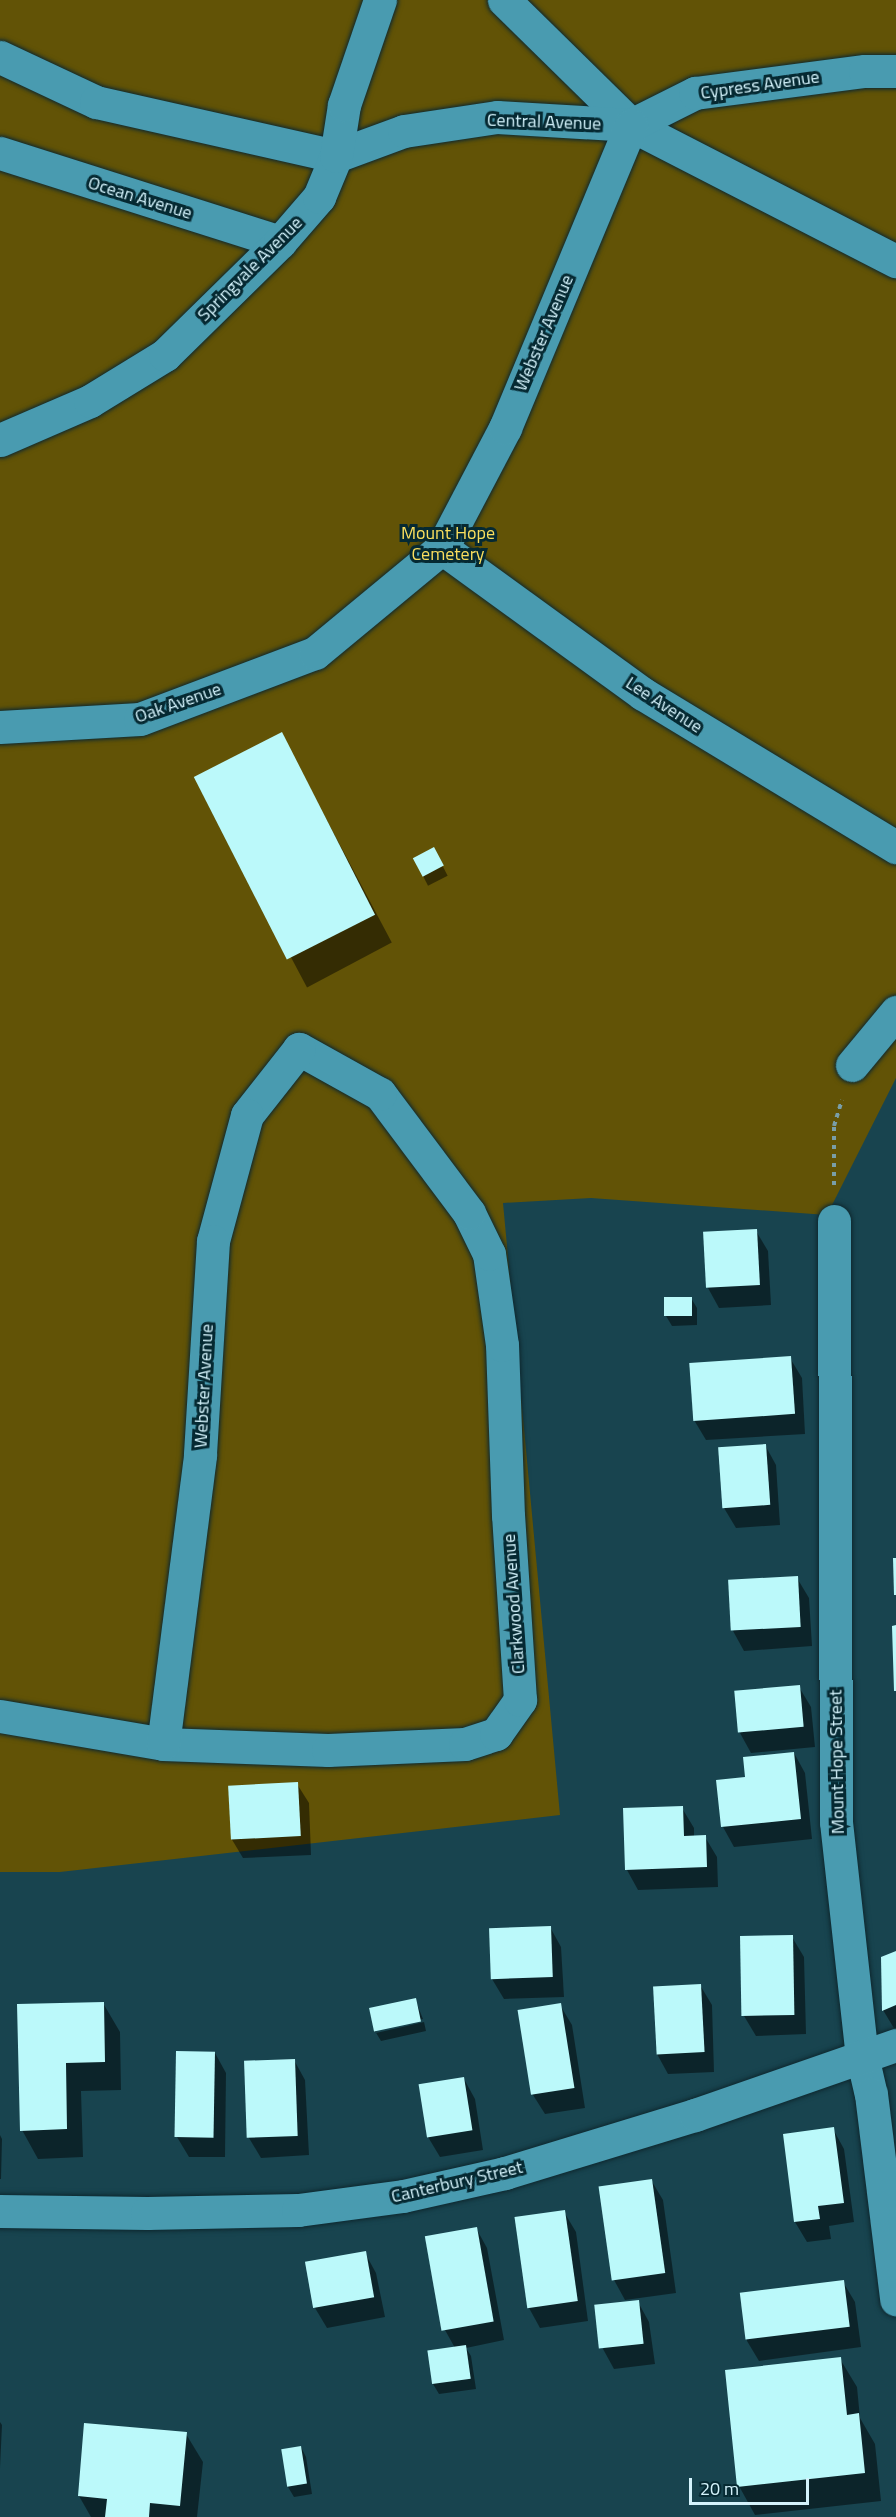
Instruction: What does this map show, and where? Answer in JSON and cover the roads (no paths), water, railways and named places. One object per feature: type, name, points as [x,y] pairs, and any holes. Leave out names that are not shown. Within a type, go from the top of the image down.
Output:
[{"type":"street","name":"Springvale Avenue","points":[[0,440],[90,401],[165,355],[280,242],[319,197],[336,156],[344,105],[380,0]]},
{"type":"street","points":[[504,0],[631,125]]},
{"type":"street","points":[[0,57],[96,102],[336,156]]},
{"type":"street","name":"Cypress Avenue","points":[[631,125],[695,93],[864,70],[896,71]]},
{"type":"street","name":"Central Avenue","points":[[336,156],[404,130],[497,117],[631,125],[896,261]]},
{"type":"street","name":"Webster Avenue","points":[[315,653],[442,548],[505,428],[631,125]]},
{"type":"street","name":"Ocean Avenue","points":[[0,153],[280,242]]},
{"type":"street","name":"Lee Avenue","points":[[442,548],[643,694],[896,847]]},
{"type":"street","name":"Oak Avenue","points":[[0,727],[140,719],[315,653]]},
{"type":"street","points":[[852,1065],[896,1012]]},
{"type":"street","name":"Webster Avenue","points":[[163,1744],[200,1456],[213,1241],[247,1115],[299,1049]]},
{"type":"street","name":"Clarkwood Avenue","points":[[0,1716],[163,1744],[328,1750],[465,1744],[496,1734],[520,1700],[508,1516],[502,1345],[489,1254],[469,1213],[380,1094],[299,1049]]},
{"type":"street","name":"Mount Hope Street","points":[[834,1221],[836,1822],[862,2056],[871,2094],[896,2299]]},
{"type":"street","name":"Canterbury Street","points":[[0,2211],[147,2213],[298,2210],[403,2196],[505,2173],[684,2119],[896,2045]]},
{"type":"park label","name":"Mount Hope Cemetery","points":[[448,544]]}]
